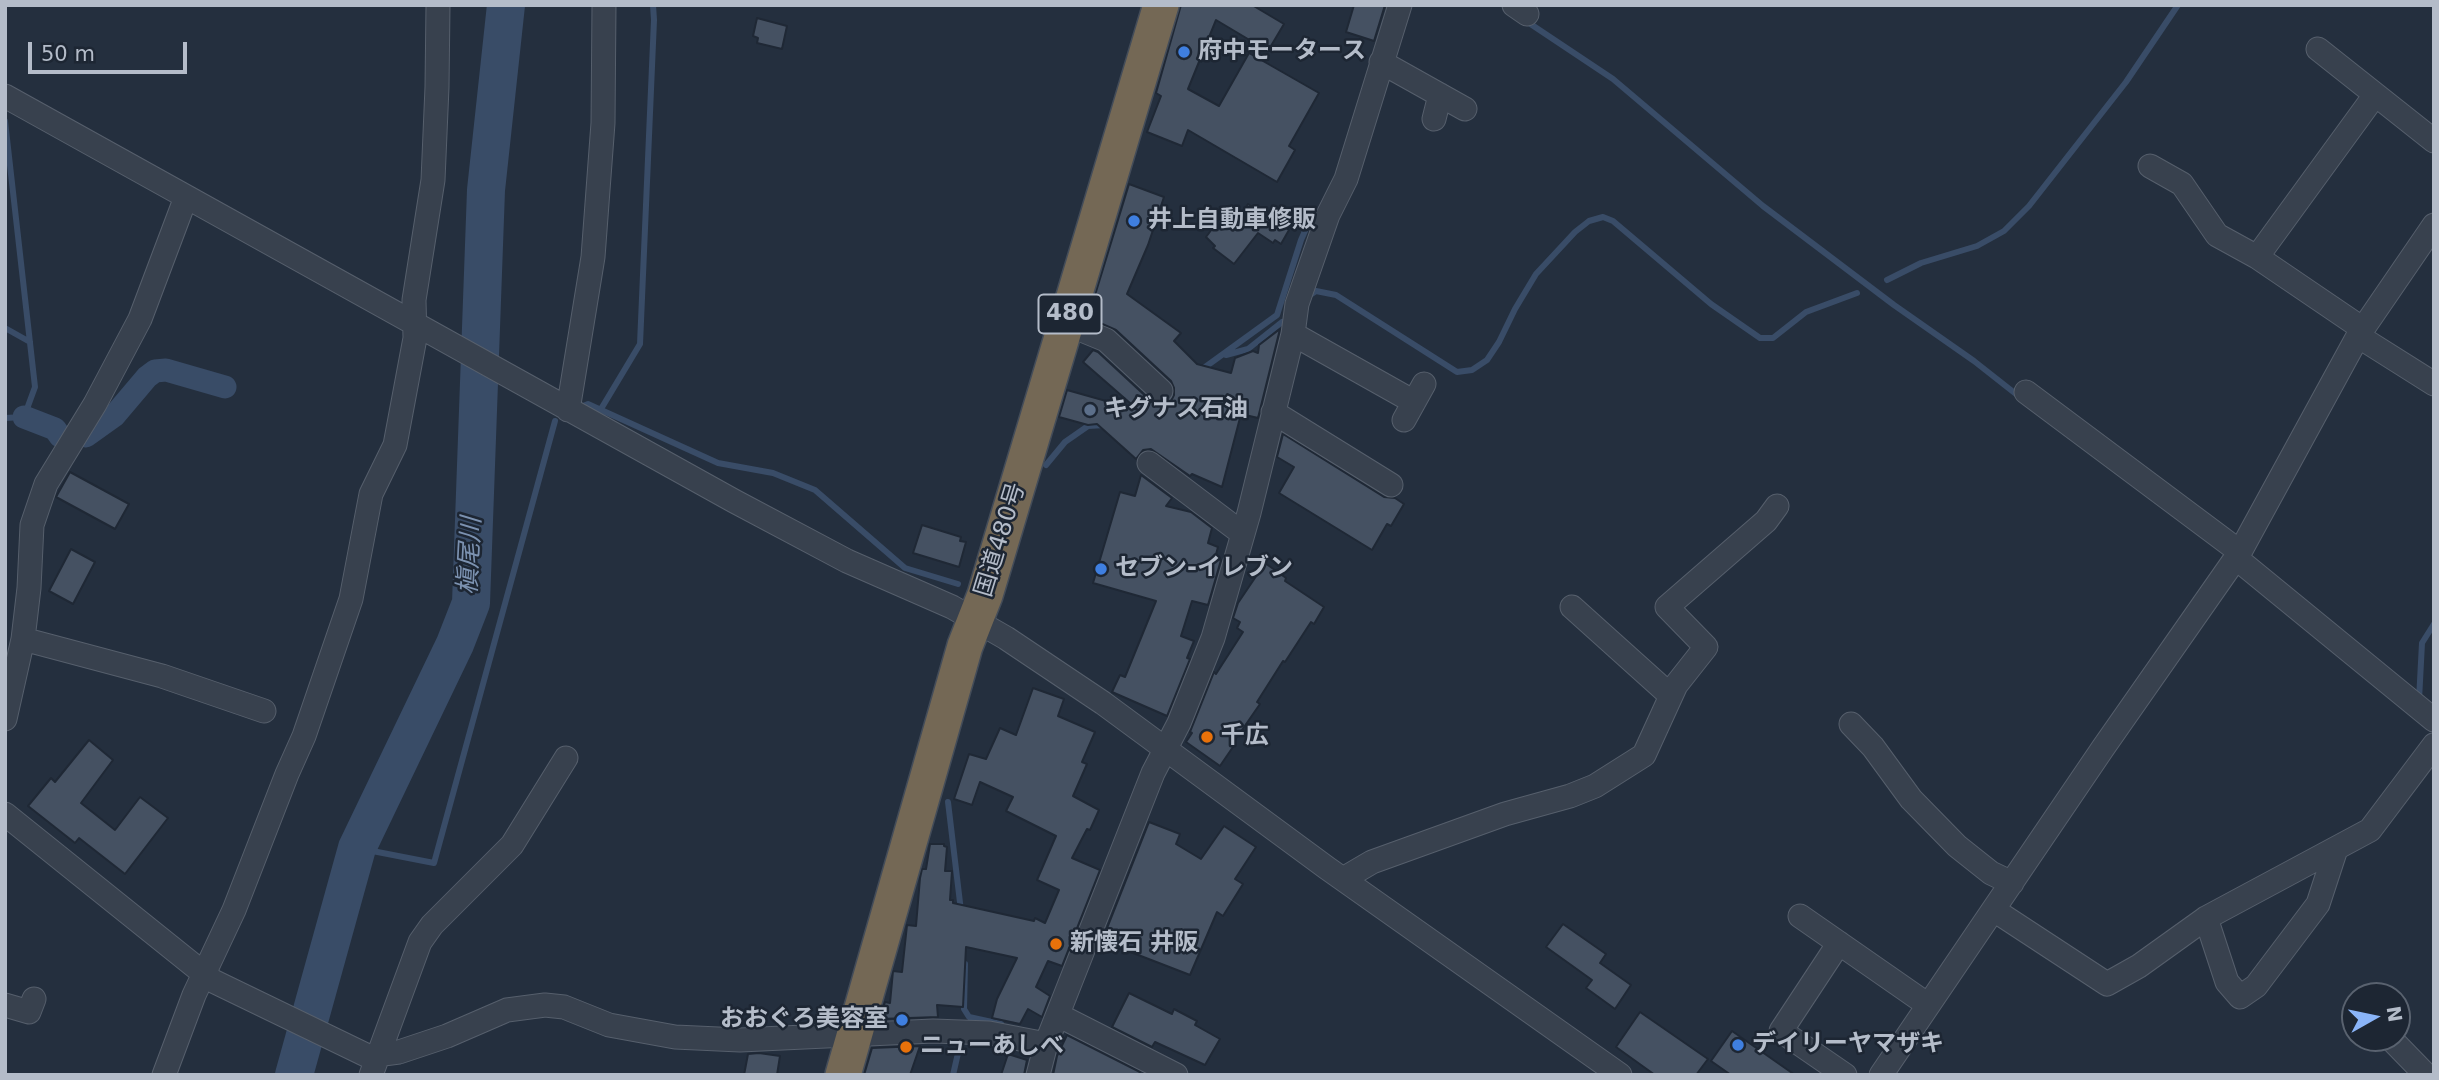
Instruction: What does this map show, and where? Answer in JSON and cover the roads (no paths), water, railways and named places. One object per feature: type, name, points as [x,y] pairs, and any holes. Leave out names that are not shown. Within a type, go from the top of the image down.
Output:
[{"type":"highway","name":"国道480号","points":[[843,1075],[961,660],[1067,324],[1161,5]]},
{"type":"street","points":[[164,1075],[194,995],[209,976],[304,736],[351,598],[371,494],[395,445],[417,326],[414,300],[433,180],[438,5]]},
{"type":"street","points":[[560,406],[593,257],[603,123],[604,5]]},
{"type":"street","points":[[1038,1075],[1046,1044],[1153,773],[1179,723],[1213,638],[1244,534],[1293,334],[1297,304],[1328,215],[1346,179],[1400,5]]},
{"type":"street","points":[[2318,49],[2434,141]]},
{"type":"street","points":[[1381,62],[1465,109]]},
{"type":"street","points":[[1434,119],[1440,95]]},
{"type":"street","points":[[2257,257],[2375,95]]},
{"type":"street","points":[[5,96],[560,406],[847,561],[952,607],[1006,638],[1103,703],[1343,879],[1620,1075]]},
{"type":"street","points":[[2150,166],[2182,184],[2217,235],[2257,257],[2434,384]]},
{"type":"street","points":[[5,719],[23,639],[32,525],[46,484],[95,404],[140,319],[186,197]]},
{"type":"street","points":[[1881,1075],[2238,555],[2360,332],[2434,225]]},
{"type":"street","points":[[1067,324],[1106,340],[1161,391]]},
{"type":"street","points":[[1293,334],[1344,373],[1414,402]]},
{"type":"street","points":[[2026,392],[2238,555],[2434,720]]},
{"type":"street","points":[[1273,412],[1391,485]]},
{"type":"street","points":[[1149,463],[1244,534]]},
{"type":"street","points":[[1343,879],[1372,862],[1505,814],[1570,796],[1595,786],[1644,755],[1671,696],[1706,647],[1667,607],[1707,586],[1755,543],[1777,506]]},
{"type":"street","points":[[1572,607],[1601,645],[1671,696]]},
{"type":"street","points":[[23,639],[162,676],[264,711]]},
{"type":"street","points":[[1850,724],[1873,747],[1911,799],[1957,846],[1991,873],[2012,883]]},
{"type":"street","points":[[1994,910],[2107,984],[2139,966],[2206,918],[2370,830],[2434,745]]},
{"type":"street","points":[[372,1062],[420,942],[432,925],[512,845],[566,758]]},
{"type":"street","points":[[5,814],[209,976],[372,1062],[446,1036],[507,1010],[545,1005],[564,1007],[609,1025],[675,1037],[740,1040],[933,1031],[989,1033],[1046,1044]]},
{"type":"street","points":[[2206,918],[2228,982],[2240,997],[2256,986],[2318,904],[2336,849]]},
{"type":"street","points":[[1800,916],[1928,1005]]},
{"type":"street","points":[[1839,943],[1781,1031],[1845,1075]]},
{"type":"street","points":[[5,1005],[29,1013]]},
{"type":"street","points":[[1058,1015],[1149,1069],[1175,1075]]},
{"type":"street","points":[[2400,1052],[2412,1070]]},
{"type":"waterway","name":"槇尾川","points":[[294,1075],[357,848],[455,644],[471,603],[486,190],[506,5]]},
{"type":"waterway","points":[[601,409],[640,344],[653,5]]},
{"type":"waterway","points":[[1887,280],[1921,263],[1977,246],[2004,231],[2029,206],[2126,82],[2178,5]]},
{"type":"waterway","points":[[1526,21],[1613,79],[1763,206],[2021,398]]},
{"type":"waterway","points":[[5,121],[35,387],[24,417],[5,418]]},
{"type":"waterway","points":[[1201,370],[1277,315],[1301,240],[1313,213]]},
{"type":"waterway","points":[[1310,295],[1316,291],[1336,295],[1457,372],[1472,370],[1487,360],[1536,274],[1575,232],[1589,221],[1603,217],[1613,221],[1711,304],[1760,338],[1773,338],[1806,312],[1857,293]]},
{"type":"waterway","points":[[1226,355],[1248,349],[1282,322]]},
{"type":"waterway","points":[[5,328],[30,342]]},
{"type":"waterway","points":[[86,436],[114,416],[155,371],[166,370],[225,387]]},
{"type":"waterway","points":[[1160,407],[1180,388]]},
{"type":"waterway","points":[[583,406],[588,404],[718,463],[773,473],[815,490],[905,568],[958,584]]},
{"type":"waterway","points":[[24,417],[55,429],[60,436]]},
{"type":"waterway","points":[[357,848],[434,863],[555,421]]},
{"type":"waterway","points":[[1046,465],[1065,442],[1088,426],[1105,425]]},
{"type":"waterway","points":[[2419,700],[2422,643],[2434,624]]},
{"type":"waterway","points":[[948,802],[961,911]]},
{"type":"waterway","points":[[965,964],[964,1009],[969,1017],[1001,1024]]},
{"type":"waterway","points":[[953,1075],[961,1040]]},
{"type":"place","name":"府中モータース","points":[[1184,52]]},
{"type":"place","name":"井上自動車修販","points":[[1134,221]]},
{"type":"place","name":"キグナス石油","points":[[1090,410]]},
{"type":"place","name":"セブン-イレブン","points":[[1101,569]]},
{"type":"place","name":"千広","points":[[1207,737]]},
{"type":"place","name":"新懐石 井阪","points":[[1056,944]]},
{"type":"place","name":"おおぐろ美容室","points":[[902,1020]]},
{"type":"place","name":"デイリーヤマザキ","points":[[1738,1045]]},
{"type":"place","name":"ニューあしべ","points":[[906,1047]]}]
